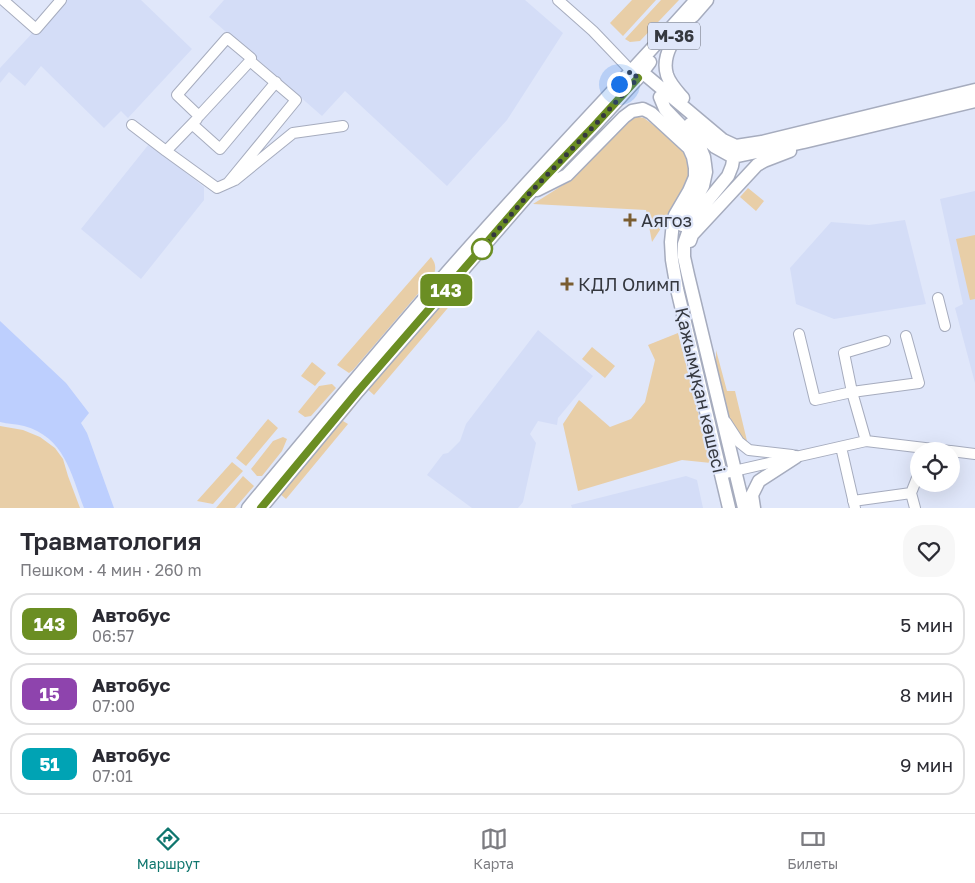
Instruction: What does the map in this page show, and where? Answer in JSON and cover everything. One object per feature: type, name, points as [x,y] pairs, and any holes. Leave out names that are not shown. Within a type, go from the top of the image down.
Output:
[{"type":"main road","name":"M-36","points":[[261,508],[358,391],[528,195],[594,126],[696,0]]},
{"type":"main road","name":"M-36","points":[[248,508],[458,260],[522,188],[707,0]]},
{"type":"main road","points":[[693,15],[670,47],[666,57],[666,65],[667,75],[671,84],[687,102],[698,119]]},
{"type":"main road","points":[[637,72],[660,97],[716,147],[734,151],[804,142],[975,101]]},
{"type":"main road","points":[[637,72],[698,119],[734,151]]},
{"type":"main road","points":[[734,151],[762,142],[975,90]]},
{"type":"main road","points":[[660,97],[664,109],[700,147],[704,157],[706,172],[703,186],[671,242]]},
{"type":"main road","name":"Қажымұқан көшесі","points":[[528,195],[567,175],[632,110],[643,109],[651,112],[689,148],[696,168],[695,177],[673,222],[672,260],[676,287],[729,508]]},
{"type":"main road","points":[[684,257],[692,235],[757,165],[797,148],[804,142]]},
{"type":"main road","points":[[671,242],[728,176],[732,166],[734,151]]},
{"type":"main road","points":[[684,257],[684,244],[693,218]]},
{"type":"main road","name":"Қажымұқан көшесі","points":[[684,257],[744,508]]},
{"type":"main road","points":[[754,508],[752,495],[759,481],[799,457]]},
{"type":"street","points":[[2,0],[36,29],[61,0]]},
{"type":"street","points":[[563,2],[614,54],[637,72]]},
{"type":"street","points":[[228,183],[296,100],[276,82],[250,60],[251,58],[227,38],[177,94],[220,149],[276,82]]},
{"type":"street","points":[[166,151],[250,60]]},
{"type":"street","points":[[132,125],[217,188],[235,180],[293,132],[343,126]]},
{"type":"street","points":[[938,298],[944,326]]},
{"type":"street","points":[[800,334],[815,400],[852,392],[919,383],[906,336]]},
{"type":"street","points":[[866,442],[852,392],[844,353],[885,341]]},
{"type":"street","points":[[722,416],[739,442],[749,450],[799,457]]},
{"type":"street","points":[[721,474],[866,442],[910,448]]},
{"type":"street","points":[[841,447],[854,504],[911,493],[915,508]]},
{"type":"street","points":[[960,452],[975,454]]},
{"type":"shaded area","points":[[63,0],[141,0],[192,49],[128,118],[121,111],[104,128],[41,66],[25,86],[9,72],[0,83],[0,68]]},
{"type":"shaded area","points":[[224,0],[525,0],[563,33],[507,120],[447,186],[345,91],[322,116],[209,17]]},
{"type":"shaded area","points":[[632,0],[656,0],[623,36],[610,23]]},
{"type":"shaded area","points":[[661,0],[679,0],[640,41],[630,42],[625,39]]},
{"type":"shaded area","points":[[634,116],[644,118],[676,142],[686,152],[691,167],[689,182],[682,196],[652,242],[646,210],[533,204],[563,185]]},
{"type":"shaded area","points":[[149,144],[204,187],[204,200],[141,279],[81,229]]},
{"type":"shaded area","points":[[748,188],[764,201],[756,211],[740,197]]},
{"type":"shaded area","points":[[975,191],[975,383],[955,308],[963,304],[940,199]]},
{"type":"shaded area","points":[[905,220],[926,304],[834,319],[796,304],[790,268],[831,222],[869,225]]},
{"type":"shaded area","points":[[975,235],[975,299],[970,300],[956,239]]},
{"type":"shaded area","points":[[431,257],[435,266],[434,275],[353,370],[349,373],[337,365]]},
{"type":"shaded area","points":[[453,290],[458,296],[374,395],[365,387]]},
{"type":"shaded area","points":[[538,330],[593,376],[558,418],[557,425],[538,421],[530,434],[536,443],[523,502],[518,508],[472,508],[427,475],[443,454],[448,453],[460,441],[466,424]]},
{"type":"shaded area","points":[[678,333],[711,463],[682,460],[578,491],[563,424],[579,400],[610,427],[631,419],[645,402],[655,360],[648,345]]},
{"type":"shaded area","points":[[592,347],[615,366],[605,378],[582,359]]},
{"type":"shaded area","points":[[716,350],[727,391],[735,391],[748,445],[732,427],[716,372]]},
{"type":"shaded area","points":[[312,362],[326,373],[315,386],[301,376]]},
{"type":"shaded area","points":[[332,384],[336,388],[311,416],[305,417],[298,412],[319,386]]},
{"type":"shaded area","points":[[352,402],[356,405],[343,421],[348,424],[286,499],[279,493]]},
{"type":"shaded area","points":[[268,419],[278,428],[246,466],[236,458]]},
{"type":"shaded area","points":[[0,426],[23,430],[40,437],[55,448],[63,459],[80,508],[0,508]]},
{"type":"shaded area","points":[[283,437],[287,439],[282,451],[262,476],[257,476],[251,469],[273,441]]},
{"type":"shaded area","points":[[232,462],[243,471],[213,504],[197,501]]},
{"type":"shaded area","points":[[243,476],[254,486],[235,508],[216,508]]},
{"type":"shaded area","points":[[686,476],[697,480],[703,508],[572,508],[571,505]]},
{"type":"water","points":[[0,321],[66,383],[89,413],[81,423],[87,433],[114,508],[84,508],[70,470],[57,448],[38,431],[24,426],[0,422]]},
{"type":"bus line","name":"143","points":[[261,508],[358,391],[528,195],[638,78]]},
{"type":"place","name":"Аягоз","points":[[630,220]]},
{"type":"place","name":"КДЛ Олимп","points":[[567,284]]},
{"type":"route","points":[[482,249],[479,252],[528,195],[638,78],[631,71],[619,84]]}]
